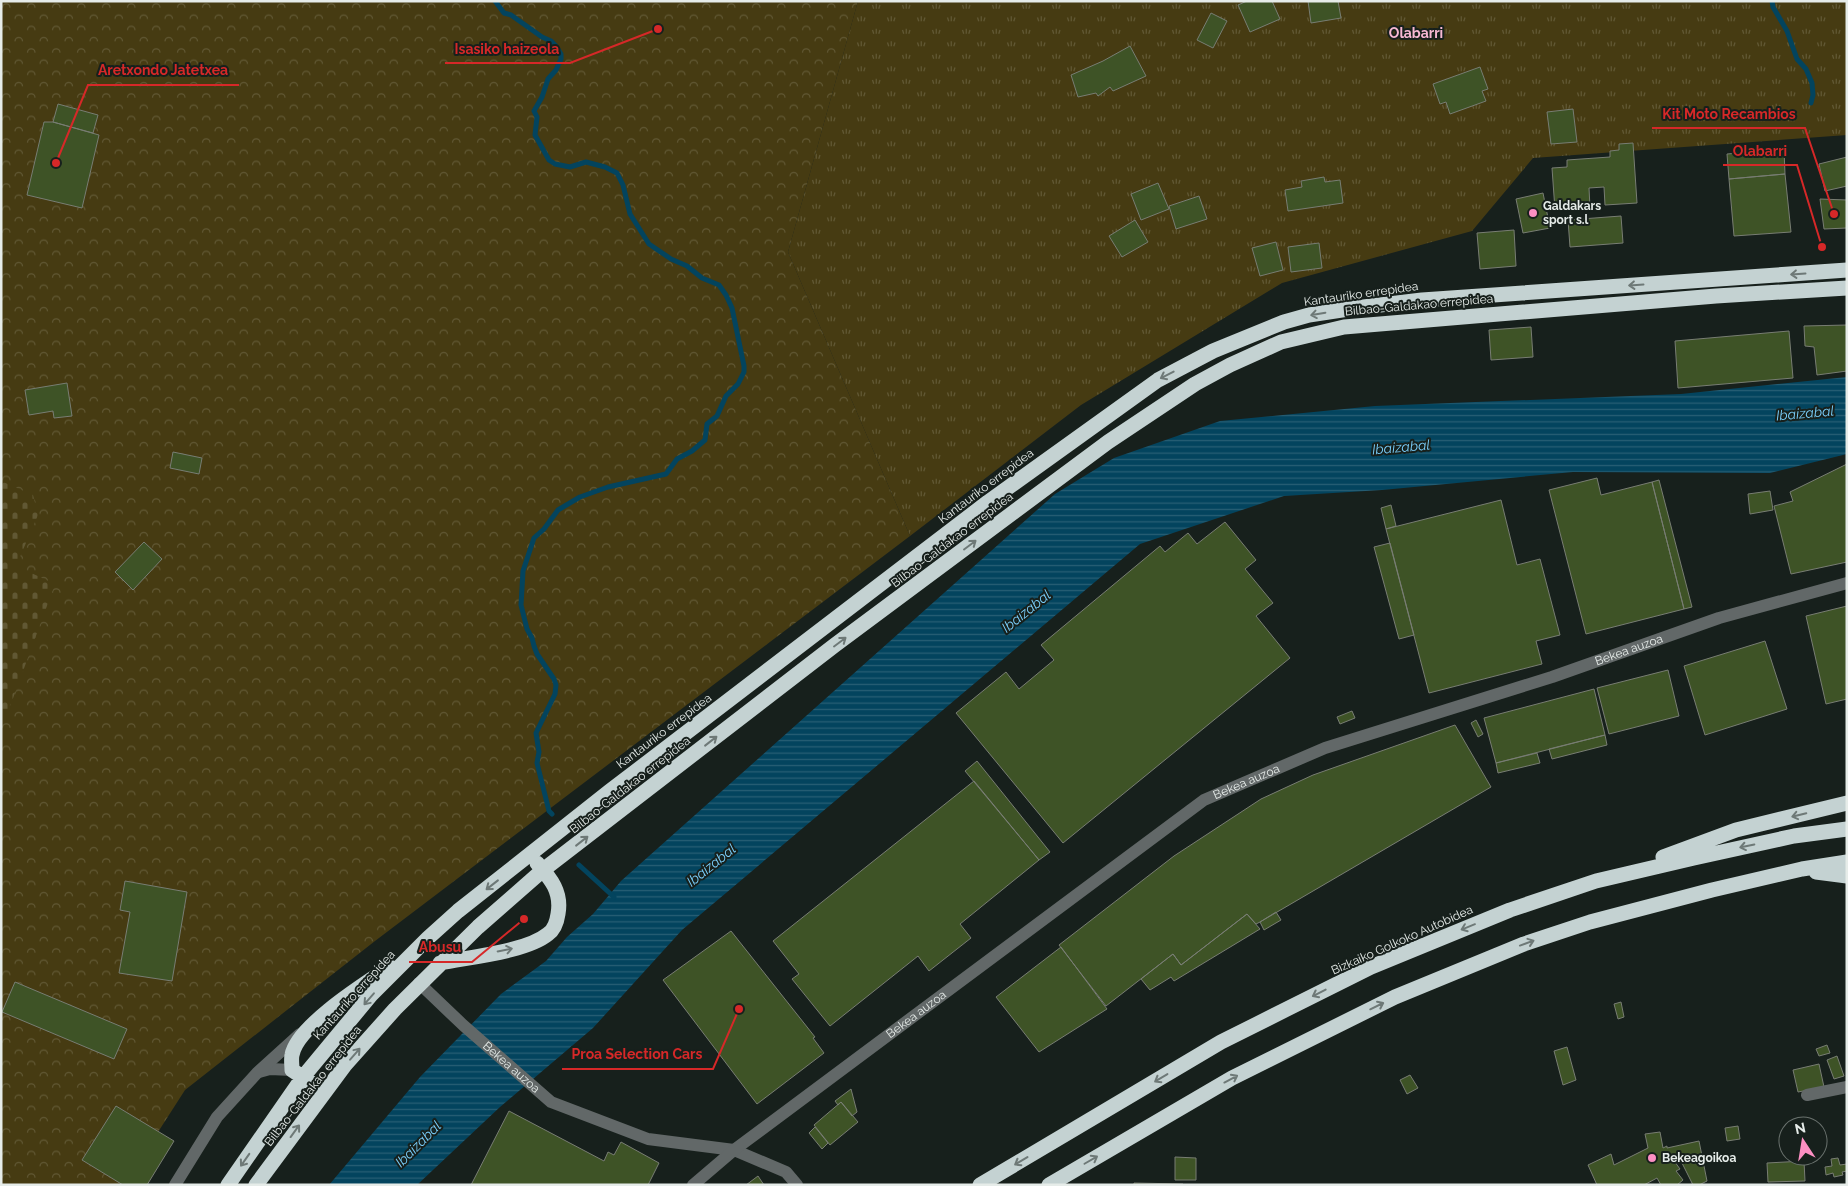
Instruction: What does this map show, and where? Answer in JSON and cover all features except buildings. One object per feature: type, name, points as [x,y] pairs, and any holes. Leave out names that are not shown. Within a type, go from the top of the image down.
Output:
[{"type":"highway","name":"Kantauriko errepidea","points":[[298,1074],[414,951],[458,911],[610,791],[988,502],[1158,380],[1213,351],[1284,322],[1309,315],[1355,308],[1422,300],[1847,270]]},
{"type":"highway","name":"Bilbao-Galdakao errepidea","points":[[256,1185],[345,1065],[419,983],[478,927],[544,870],[835,646],[1108,442],[1194,384],[1281,342],[1344,326],[1716,296],[1847,288]]},
{"type":"highway","points":[[1596,881],[1736,830],[1847,803]]},
{"type":"highway","name":"Bizkaiko Golkoko Autobidea","points":[[980,1185],[1221,1042],[1371,967],[1510,910],[1596,881],[1785,838],[1847,829]]},
{"type":"highway","points":[[440,962],[511,950],[535,942],[550,934],[556,922],[560,905],[558,892],[551,878],[530,855]]},
{"type":"highway","points":[[1049,1185],[1232,1078],[1395,997],[1524,944],[1590,922],[1704,892],[1847,862]]},
{"type":"highway","points":[[1802,870],[1847,876]]},
{"type":"highway","points":[[325,1092],[298,1074],[292,1055],[296,1044],[312,1025],[358,988],[414,951]]},
{"type":"highway","name":"Bilbao-Galdakao errepidea","points":[[228,1185],[298,1074]]},
{"type":"street","name":"Bekea auzoa","points":[[693,1185],[734,1150],[1204,800],[1325,748],[1552,677],[1720,618],[1847,583]]},
{"type":"street","name":"Bekea auzoa","points":[[419,983],[463,1025],[551,1102],[648,1139],[734,1150],[786,1172],[797,1185]]},
{"type":"street","points":[[175,1185],[217,1117],[257,1073],[312,1025]]},
{"type":"street","points":[[257,1073],[270,1069],[298,1074]]},
{"type":"street","points":[[1807,1095],[1847,1087]]},
{"type":"green space","points":[[1,1],[858,1],[788,252],[910,536],[375,941],[185,1090],[124,1185],[1,1185]]},
{"type":"green space","points":[[858,1],[1847,1],[1847,135],[1533,158],[1472,231],[1282,283],[1081,405],[910,536],[788,252]]},
{"type":"green space","points":[[1,481],[33,495],[38,515],[16,566],[55,584],[12,701],[1,724]]},
{"type":"water","name":"Ibaizabal","points":[[1847,377],[1847,454],[1770,473],[1573,472],[1382,490],[1284,496],[1140,544],[682,930],[593,1028],[500,1107],[417,1185],[329,1185],[420,1077],[501,994],[546,961],[567,937],[593,914],[621,881],[1055,494],[1114,458],[1220,421],[1375,406],[1681,394]]},
{"type":"waterway","points":[[495,1],[504,13],[511,15],[542,37],[551,41],[561,54],[556,70],[548,79],[542,97],[534,111],[537,117],[535,135],[549,160],[555,164],[570,167],[586,162],[605,167],[617,173],[623,185],[630,214],[649,244],[671,259],[687,266],[702,278],[719,285],[726,295],[732,308],[744,366],[744,372],[738,384],[726,396],[717,416],[707,424],[705,440],[692,451],[677,459],[666,474],[608,487],[580,497],[558,510],[544,529],[534,538],[523,571],[521,605],[527,629],[537,654],[556,685],[555,694],[536,733],[539,752],[537,763],[549,811],[552,814]]},
{"type":"waterway","points":[[1772,1],[1773,7],[1787,31],[1797,59],[1806,69],[1812,83],[1813,95],[1811,103]]},
{"type":"waterway","points":[[579,865],[614,897]]},
{"type":"place","name":"Isasiko haizeola","points":[[658,29]]},
{"type":"place","name":"Aretxondo Jatetxea","points":[[56,163]]},
{"type":"place","name":"Galdakars sport s.l","points":[[1533,213]]},
{"type":"place","name":"Kit Moto Recambios","points":[[1834,214]]},
{"type":"place","name":"Olabarri","points":[[1822,247]]},
{"type":"place","name":"Abusu","points":[[524,919]]},
{"type":"place","name":"Proa Selection Cars","points":[[739,1009]]},
{"type":"place","name":"Bekeagoikoa","points":[[1652,1158]]},
{"type":"district","name":"Olabarri","points":[[1416,33]]}]
